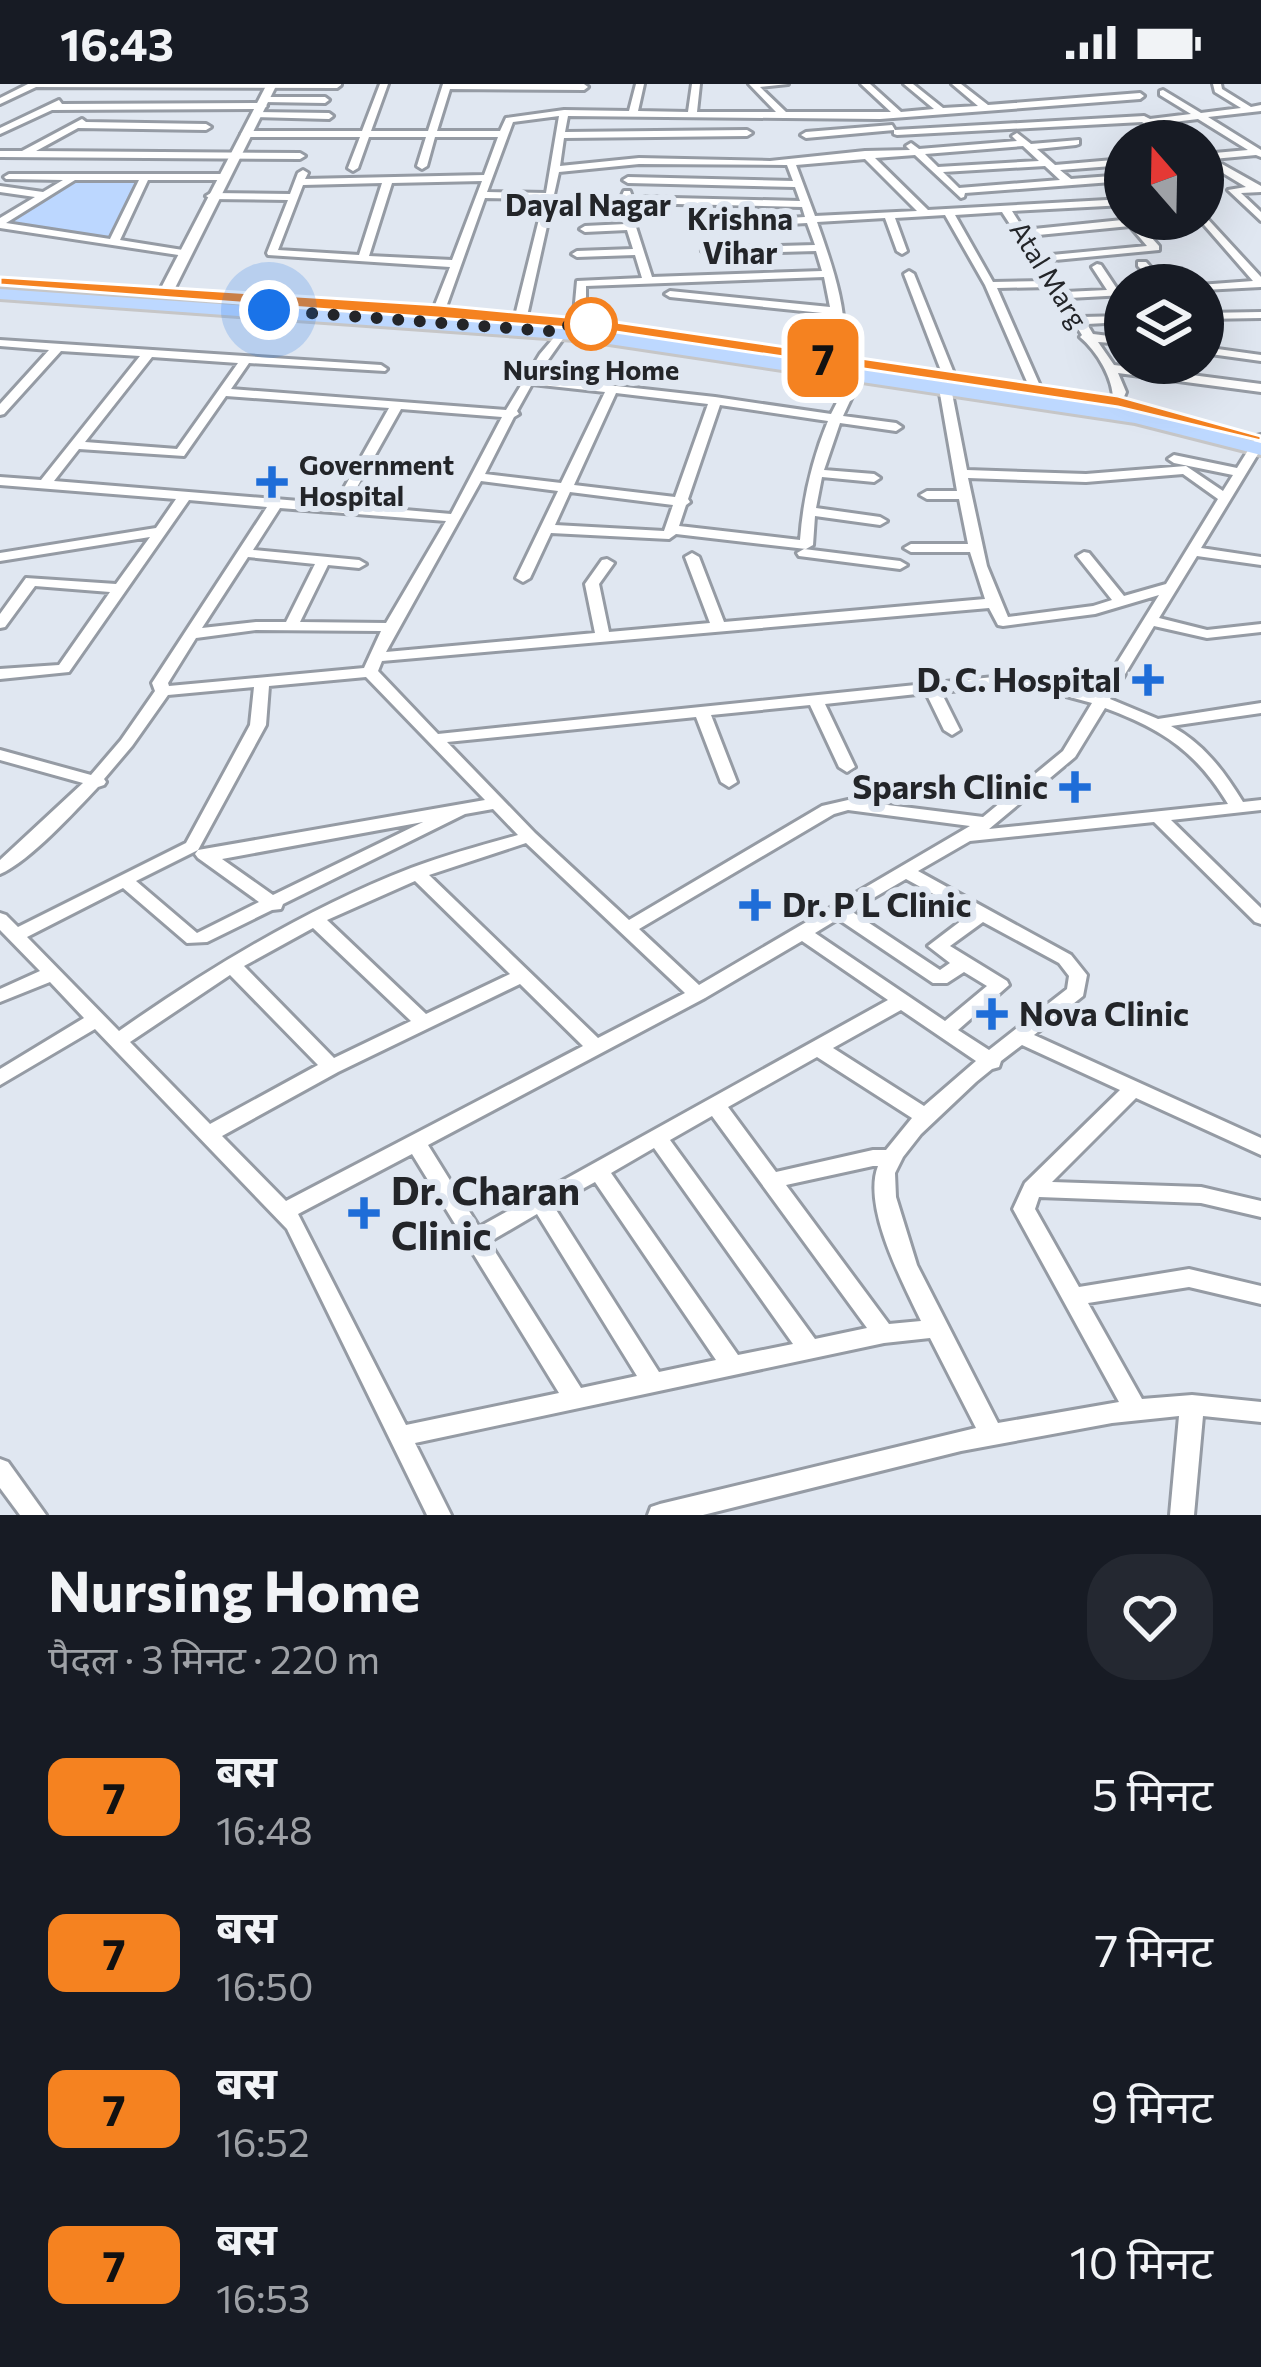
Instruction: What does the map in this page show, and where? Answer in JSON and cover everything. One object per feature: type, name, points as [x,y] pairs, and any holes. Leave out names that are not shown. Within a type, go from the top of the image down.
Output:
[{"type":"main road","points":[[1,292],[165,294],[521,316],[857,373],[1035,388],[1118,401],[1259,443]]},
{"type":"main road","points":[[1,292],[567,327],[836,361],[1259,443]]},
{"type":"street","points":[[0,101],[34,84],[203,86],[329,116]]},
{"type":"street","points":[[353,168],[384,84]]},
{"type":"street","points":[[633,114],[640,84]]},
{"type":"street","points":[[692,115],[697,84]]},
{"type":"street","points":[[782,84],[753,86],[784,115]]},
{"type":"street","points":[[866,84],[897,113]]},
{"type":"street","points":[[908,84],[940,110]]},
{"type":"street","points":[[956,84],[984,106]]},
{"type":"street","points":[[1131,84],[1147,111],[1146,120]]},
{"type":"street","points":[[1216,84],[1218,90],[1256,109]]},
{"type":"street","points":[[266,98],[337,85]]},
{"type":"street","points":[[422,166],[447,85],[584,85],[580,99]]},
{"type":"street","points":[[0,131],[92,86]]},
{"type":"street","points":[[1165,88],[1259,153]]},
{"type":"street","points":[[1029,93],[1040,101]]},
{"type":"street","points":[[439,310],[508,119],[564,113],[880,116],[1140,96]]},
{"type":"street","points":[[165,294],[221,177],[266,98]]},
{"type":"street","points":[[50,107],[325,100]]},
{"type":"street","points":[[26,154],[114,107]]},
{"type":"street","points":[[1160,120],[1256,109]]},
{"type":"street","points":[[521,316],[564,113]]},
{"type":"street","points":[[742,115],[747,133],[770,164]]},
{"type":"street","points":[[880,116],[979,213]]},
{"type":"street","points":[[823,157],[806,135],[1104,122]]},
{"type":"street","points":[[76,125],[206,127]]},
{"type":"street","points":[[1001,125],[1092,205]]},
{"type":"street","points":[[98,154],[116,126]]},
{"type":"street","points":[[158,154],[174,126]]},
{"type":"street","points":[[560,135],[606,140],[747,133]]},
{"type":"street","points":[[246,134],[504,134]]},
{"type":"street","points":[[1239,139],[1261,136]]},
{"type":"street","points":[[689,137],[705,164]]},
{"type":"street","points":[[553,170],[638,156],[705,164],[770,164],[1076,142]]},
{"type":"street","points":[[1224,156],[1259,153]]},
{"type":"street","points":[[0,154],[299,156]]},
{"type":"street","points":[[3,182],[43,154]]},
{"type":"street","points":[[865,154],[925,214]]},
{"type":"street","points":[[638,156],[625,200],[647,278]]},
{"type":"street","points":[[790,163],[834,292],[842,347],[836,361]]},
{"type":"street","points":[[936,170],[1104,163]]},
{"type":"street","points":[[1224,170],[1259,189]]},
{"type":"street","points":[[1224,177],[1233,175]]},
{"type":"street","points":[[0,224],[73,177]]},
{"type":"street","points":[[114,242],[145,177]]},
{"type":"street","points":[[3,182],[221,177]]},
{"type":"street","points":[[458,265],[272,253],[302,178],[489,178]]},
{"type":"street","points":[[957,190],[1104,179]]},
{"type":"street","points":[[363,259],[388,180]]},
{"type":"street","points":[[628,180],[799,184]]},
{"type":"street","points":[[3,182],[46,195]]},
{"type":"street","points":[[1259,189],[1233,190],[1261,218]]},
{"type":"street","points":[[482,195],[550,196]]},
{"type":"street","points":[[212,196],[294,197]]},
{"type":"street","points":[[625,200],[806,204]]},
{"type":"street","points":[[697,200],[698,226],[717,276]]},
{"type":"street","points":[[698,226],[1104,204]]},
{"type":"street","name":"Atal Marg","points":[[1007,212],[1104,360]]},
{"type":"street","points":[[950,215],[990,285],[1035,388]]},
{"type":"street","points":[[890,216],[902,250]]},
{"type":"street","points":[[0,224],[185,253]]},
{"type":"street","points":[[1024,233],[1104,225]]},
{"type":"street","points":[[585,229],[631,227]]},
{"type":"street","points":[[1038,259],[1155,248],[1148,240]]},
{"type":"street","points":[[1223,240],[1261,284],[1224,286]]},
{"type":"street","points":[[707,251],[819,248]]},
{"type":"street","points":[[577,254],[639,252]]},
{"type":"street","points":[[1097,266],[1104,274]]},
{"type":"street","points":[[373,664],[388,627],[455,518],[529,380],[580,315],[581,283],[826,274]]},
{"type":"street","points":[[909,274],[947,382],[978,548],[1003,622],[1030,622],[1166,588]]},
{"type":"street","points":[[990,285],[1104,291]]},
{"type":"street","points":[[670,294],[835,311]]},
{"type":"street","points":[[1224,316],[1261,315]]},
{"type":"street","points":[[1077,321],[1104,320]]},
{"type":"street","points":[[1086,337],[1104,339]]},
{"type":"street","points":[[0,343],[381,369]]},
{"type":"street","points":[[0,411],[58,346]]},
{"type":"street","points":[[1224,353],[1261,358]]},
{"type":"street","points":[[44,485],[148,354]]},
{"type":"street","points":[[79,445],[180,453],[246,359]]},
{"type":"street","points":[[804,553],[807,511],[833,418],[857,373]]},
{"type":"street","points":[[529,380],[896,427]]},
{"type":"street","points":[[1224,383],[1261,388]]},
{"type":"street","name":"Atal Marg","points":[[1117,384],[1118,401]]},
{"type":"street","points":[[222,392],[513,414]]},
{"type":"street","points":[[523,578],[611,392]]},
{"type":"street","points":[[548,529],[669,536],[715,401]]},
{"type":"street","points":[[339,508],[398,406]]},
{"type":"street","points":[[284,1212],[698,994],[986,823],[1069,754],[1166,588],[1259,443]]},
{"type":"street","points":[[1162,448],[1223,497]]},
{"type":"street","points":[[1174,459],[1239,472]]},
{"type":"street","points":[[961,475],[1086,478],[1186,470]]},
{"type":"street","points":[[817,473],[874,478]]},
{"type":"street","points":[[477,477],[683,502]]},
{"type":"street","points":[[0,482],[455,518]]},
{"type":"street","points":[[928,495],[967,495]]},
{"type":"street","points":[[0,674],[64,669],[185,496]]},
{"type":"street","points":[[163,691],[160,683],[276,503]]},
{"type":"street","points":[[807,511],[880,521]]},
{"type":"street","points":[[672,530],[899,565]]},
{"type":"street","points":[[0,557],[160,531]]},
{"type":"street","points":[[911,548],[978,548]]},
{"type":"street","points":[[1191,551],[1261,561]]},
{"type":"street","points":[[245,553],[359,564]]},
{"type":"street","points":[[1084,556],[1121,602]]},
{"type":"street","points":[[692,557],[718,626]]},
{"type":"street","points":[[292,624],[324,560]]},
{"type":"street","points":[[603,637],[592,584],[607,563]]},
{"type":"street","points":[[0,624],[31,581],[120,589]]},
{"type":"street","points":[[163,691],[603,637],[993,603]]},
{"type":"street","points":[[1150,620],[1207,634],[1261,628]]},
{"type":"street","points":[[193,634],[292,624],[388,627]]},
{"type":"street","points":[[373,664],[434,739],[698,994]]},
{"type":"street","points":[[434,739],[1022,679],[1102,698],[1155,724],[1210,763],[1238,807]]},
{"type":"street","points":[[200,851],[258,725],[262,681]]},
{"type":"street","points":[[931,687],[952,730]]},
{"type":"street","points":[[0,869],[98,782],[133,740],[163,691]]},
{"type":"street","points":[[816,701],[847,767]]},
{"type":"street","points":[[1155,724],[1261,708]]},
{"type":"street","points":[[703,712],[729,782]]},
{"type":"street","points":[[0,755],[98,782]]},
{"type":"street","points":[[626,929],[828,810],[848,805],[986,823]]},
{"type":"street","points":[[965,836],[1261,805]]},
{"type":"street","points":[[440,1515],[295,1224],[8,927],[200,851],[460,810],[512,818]]},
{"type":"street","points":[[124,881],[193,939],[213,935],[460,810]]},
{"type":"street","points":[[1157,816],[1261,918]]},
{"type":"street","points":[[117,1042],[231,964],[315,919],[445,860],[512,818]]},
{"type":"street","points":[[200,851],[274,905]]},
{"type":"street","points":[[416,872],[596,1047]]},
{"type":"street","points":[[908,872],[1065,959],[1078,975],[1076,992],[926,1117],[893,1158],[883,1190],[892,1231],[992,1433]]},
{"type":"street","points":[[840,912],[940,979],[963,963]]},
{"type":"street","points":[[946,1030],[1000,986],[937,946],[982,914]]},
{"type":"street","points":[[315,919],[424,1023]]},
{"type":"street","points":[[803,933],[992,1062]]},
{"type":"street","points":[[231,964],[331,1067]]},
{"type":"street","points":[[0,996],[53,973]]},
{"type":"street","points":[[210,1133],[331,1067],[522,976]]},
{"type":"street","points":[[475,1239],[902,1000]]},
{"type":"street","points":[[0,1078],[96,1019]]},
{"type":"street","points":[[1022,1036],[1261,1147]]},
{"type":"street","points":[[818,1048],[926,1117]]},
{"type":"street","points":[[1134,1088],[1032,1189],[1024,1209],[1135,1409]]},
{"type":"street","points":[[715,1105],[884,1334]]},
{"type":"street","points":[[657,1137],[810,1350]]},
{"type":"street","points":[[416,1143],[575,1400]]},
{"type":"street","points":[[771,1181],[873,1158],[893,1158]]},
{"type":"street","points":[[598,1170],[733,1366]]},
{"type":"street","points":[[1032,1189],[1201,1195],[1261,1209]]},
{"type":"street","points":[[540,1202],[653,1383]]},
{"type":"street","points":[[1072,1297],[1189,1277],[1261,1295]]},
{"type":"street","points":[[400,1436],[884,1334],[939,1328]]},
{"type":"street","points":[[660,1515],[992,1433],[1135,1409],[1215,1403],[1261,1412]]},
{"type":"street","points":[[1182,1515],[1192,1405]]},
{"type":"street","points":[[0,1469],[34,1515]]},
{"type":"shaded area","points":[[75,179],[142,179],[111,239],[2,224]]},
{"type":"bus line","name":"7","points":[[0,282],[439,310],[609,326],[1118,401],[1261,436]]},
{"type":"place","name":"Nursing Home","points":[[591,324]]},
{"type":"place","name":"Government Hospital","points":[[272,482]]},
{"type":"place","name":"D. C. Hospital","points":[[1148,680]]},
{"type":"place","name":"Sparsh Clinic","points":[[1075,787]]},
{"type":"place","name":"Dr. P L Clinic","points":[[755,905]]},
{"type":"place","name":"Nova Clinic","points":[[992,1014]]},
{"type":"place","name":"Dr. Charan Clinic","points":[[364,1213]]},
{"type":"district","name":"Dayal Nagar","points":[[588,206]]},
{"type":"district","name":"Krishna Vihar","points":[[740,237]]},
{"type":"route","points":[[269,310],[561,332],[572,322],[591,324]]}]
